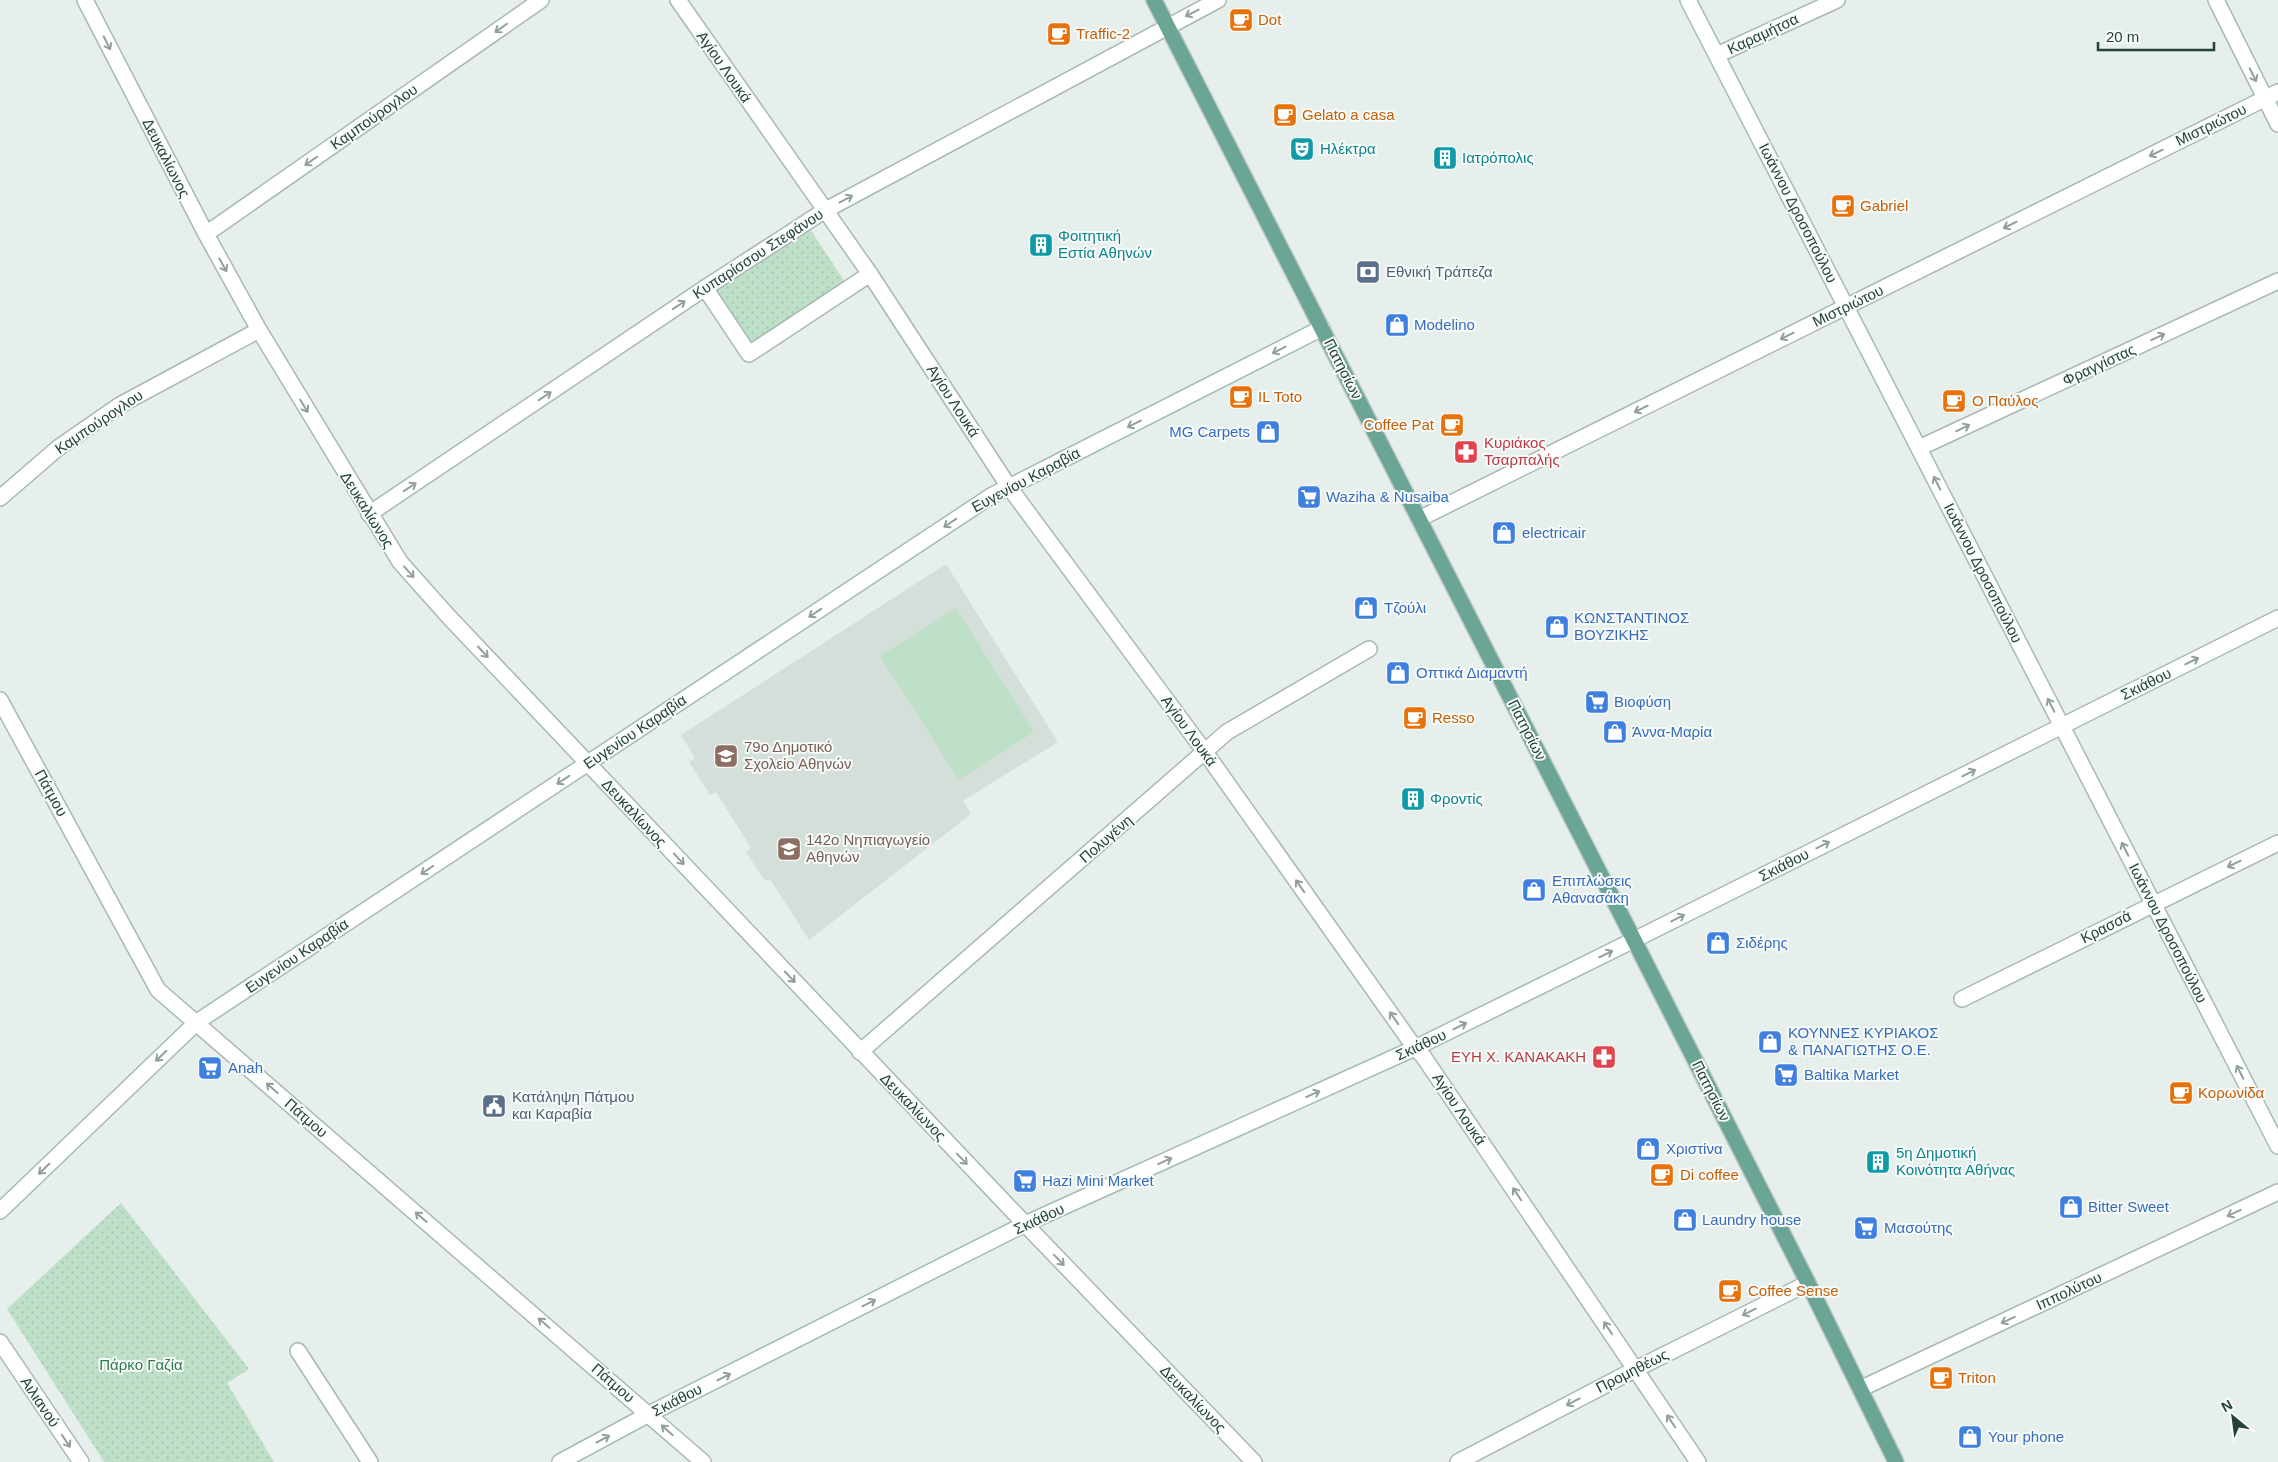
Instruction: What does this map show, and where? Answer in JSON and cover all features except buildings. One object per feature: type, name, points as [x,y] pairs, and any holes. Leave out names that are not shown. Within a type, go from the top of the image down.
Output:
[{"type":"main road","name":"Πατησίων","points":[[1154,0],[1634,940],[1808,1283],[1896,1462]]},
{"type":"street","name":"Δευκαλίωνος","points":[[85,0],[206,234],[259,330],[369,514],[406,568],[860,1052],[1254,1462]]},
{"type":"street","name":"Καμπούρογλου","points":[[206,234],[542,0]]},
{"type":"street","name":"Αγίου Λουκά","points":[[678,0],[824,211],[870,274],[1009,487],[1205,752],[1415,1048],[1423,1056],[1698,1462]]},
{"type":"street","name":"Κυπαρίσσου Στεφάνου","points":[[369,514],[705,288],[824,211],[1218,0]]},
{"type":"street","name":"Ιωάννου Δροσοπούλου","points":[[1688,0],[2278,1146]]},
{"type":"street","name":"Καραμήτσα","points":[[1717,55],[1836,0]]},
{"type":"street","points":[[2216,0],[2271,96],[2278,124]]},
{"type":"street","name":"Μιστριώτου","points":[[1419,519],[2271,96]]},
{"type":"street","points":[[705,288],[749,354],[870,274]]},
{"type":"street","name":"Φραγγίστας","points":[[1919,448],[2278,281]]},
{"type":"street","name":"Ευγενίου Καραβία","points":[[0,1211],[197,1022],[991,496],[1322,328]]},
{"type":"street","name":"Καμπούρογλου","points":[[0,498],[58,448],[120,405],[259,330]]},
{"type":"street","name":"Σκιάθου","points":[[560,1462],[649,1414],[1025,1224],[1415,1048],[2278,618]]},
{"type":"street","name":"Πολυγένη","points":[[860,1052],[1227,732],[1369,649]]},
{"type":"street","name":"Πάτμου","points":[[0,700],[158,990],[703,1462]]},
{"type":"street","name":"Κρασσά","points":[[1962,999],[2278,843]]},
{"type":"street","name":"Ιππολύτου","points":[[1860,1389],[2278,1192]]},
{"type":"street","name":"Προμηθέως","points":[[1458,1462],[1636,1369],[1808,1283]]},
{"type":"street","name":"Αιλιανού","points":[[0,1342],[80,1462]]},
{"type":"street","points":[[298,1351],[370,1462]]},
{"type":"shaded area","points":[[946,564],[1058,742],[963,801],[971,814],[809,940],[770,879],[765,881],[746,852],[751,848],[716,792],[710,795],[689,762],[695,758],[681,735]]},
{"type":"green space","points":[[808,226],[847,285],[754,347],[715,289]]},
{"type":"green space","points":[[956,608],[1034,732],[959,780],[880,656]]},
{"type":"green space","name":"Πάρκο Γαζία","points":[[121,1203],[249,1369],[227,1383],[274,1462],[104,1462],[7,1309]]},
{"type":"place","name":"Dot","points":[[1241,20]]},
{"type":"place","name":"Traffic-2","points":[[1059,34]]},
{"type":"place","name":"Gelato a casa","points":[[1285,115]]},
{"type":"place","name":"Ηλέκτρα","points":[[1302,149]]},
{"type":"place","name":"Ιατρόπολις","points":[[1445,158]]},
{"type":"place","name":"Gabriel","points":[[1843,206]]},
{"type":"place","name":"Φοιτητική Εστία Αθηνών","points":[[1041,245]]},
{"type":"place","name":"Εθνική Τράπεζα","points":[[1368,272]]},
{"type":"place","name":"Modelino","points":[[1397,325]]},
{"type":"place","name":"IL Toto","points":[[1241,397]]},
{"type":"place","name":"Ο Παύλος","points":[[1954,401]]},
{"type":"place","name":"Coffee Pat","points":[[1452,425]]},
{"type":"place","name":"MG Carpets","points":[[1268,432]]},
{"type":"place","name":"Κυριάκος Τσαρπαλής","points":[[1466,452]]},
{"type":"place","name":"Waziha & Nusaiba","points":[[1309,497]]},
{"type":"place","name":"electricair","points":[[1504,533]]},
{"type":"place","name":"Τζούλι","points":[[1366,608]]},
{"type":"place","name":"ΚΩΝΣΤΑΝΤΙΝΟΣ ΒΟΥΖΙΚΗΣ","points":[[1557,627]]},
{"type":"place","name":"Οπτικά Διαμαντή","points":[[1398,673]]},
{"type":"place","name":"Βιοφύση","points":[[1597,702]]},
{"type":"place","name":"Resso","points":[[1415,718]]},
{"type":"place","name":"Άννα-Μαρία","points":[[1615,732]]},
{"type":"place","name":"79ο Δημοτικό Σχολείο Αθηνών","points":[[726,756]]},
{"type":"place","name":"Φροντίς","points":[[1413,799]]},
{"type":"place","name":"142ο Νηπιαγωγείο Αθηνών","points":[[789,849]]},
{"type":"place","name":"Επιπλώσεις Αθανασάκη","points":[[1534,890]]},
{"type":"place","name":"Σιδέρης","points":[[1718,943]]},
{"type":"place","name":"ΚΟΥΝΝΕΣ ΚΥΡΙΑΚΟΣ & ΠΑΝΑΓΙΩΤΗΣ Ο.Ε.","points":[[1770,1042]]},
{"type":"place","name":"ΕΥΗ Χ. ΚΑΝΑΚΑΚΗ","points":[[1604,1057]]},
{"type":"place","name":"Anah","points":[[210,1068]]},
{"type":"place","name":"Baltika Market","points":[[1786,1075]]},
{"type":"place","name":"Κορωνίδα","points":[[2181,1093]]},
{"type":"place","name":"Κατάληψη Πάτμου και Καραβία","points":[[494,1106]]},
{"type":"place","name":"Χριστίνα","points":[[1648,1149]]},
{"type":"place","name":"5η Δημοτική Κοινότητα Αθήνας","points":[[1878,1162]]},
{"type":"place","name":"Di coffee","points":[[1662,1175]]},
{"type":"place","name":"Hazi Mini Market","points":[[1025,1181]]},
{"type":"place","name":"Bitter Sweet","points":[[2071,1207]]},
{"type":"place","name":"Laundry house","points":[[1685,1220]]},
{"type":"place","name":"Μασούτης","points":[[1866,1228]]},
{"type":"place","name":"Coffee Sense","points":[[1730,1291]]},
{"type":"place","name":"Triton","points":[[1941,1378]]},
{"type":"place","name":"Your phone","points":[[1970,1437]]}]
